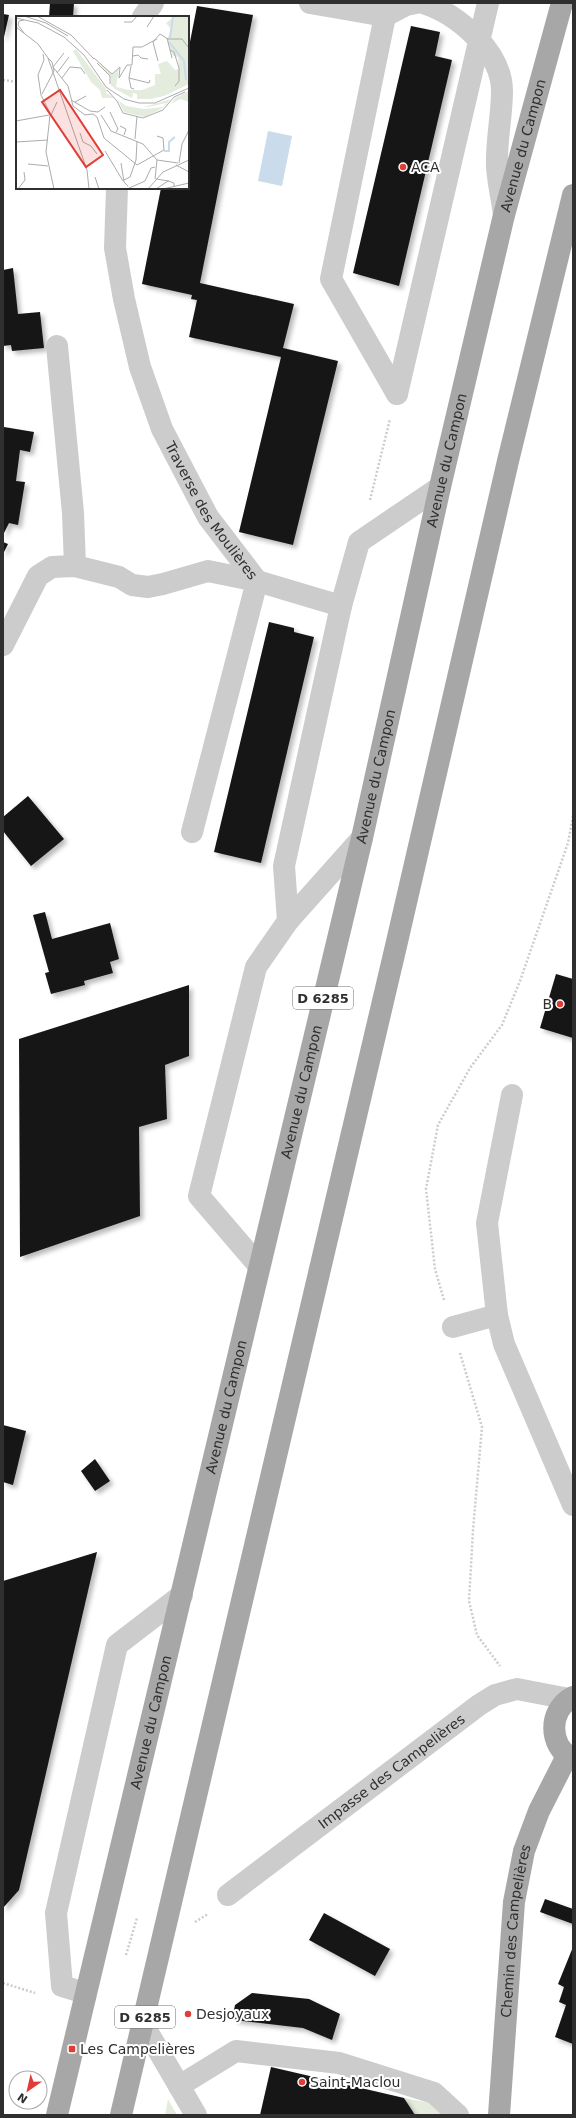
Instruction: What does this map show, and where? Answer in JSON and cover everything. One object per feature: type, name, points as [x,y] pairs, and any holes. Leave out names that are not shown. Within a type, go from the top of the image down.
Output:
[{"type":"main road","name":"Avenue du Campon","points":[[85,1993],[182,1595],[362,838],[440,487],[504,215],[562,3]]},
{"type":"main road","name":"D 6285","points":[[121,2115],[166,1918],[394,954],[508,461],[573,195]]},
{"type":"main road","points":[[570,1757],[559,1748],[555,1738],[554,1727],[556,1716],[561,1707],[571,1698]]},
{"type":"main road","name":"Chemin des Campelières","points":[[499,2115],[514,1902],[524,1851],[538,1811],[570,1757]]},
{"type":"main road","name":"D 6285","points":[[57,2115],[85,1993]]},
{"type":"street","points":[[144,16],[153,3]]},
{"type":"street","points":[[310,3],[388,10],[416,3]]},
{"type":"street","points":[[424,3],[438,7],[479,39],[495,64],[500,76],[502,90],[497,166],[504,215]]},
{"type":"street","points":[[397,394],[488,3]]},
{"type":"street","points":[[388,10],[331,279],[397,394]]},
{"type":"street","name":"Traverse des Moulières","points":[[117,189],[115,248],[124,299],[140,367],[157,416],[162,429],[208,517],[257,581],[192,832]]},
{"type":"street","points":[[57,346],[73,513],[75,566]]},
{"type":"street","points":[[288,921],[284,866],[341,606],[359,542],[440,487]]},
{"type":"street","points":[[3,645],[38,576],[52,567],[75,566],[119,577],[132,585],[148,587],[208,571],[257,581],[341,606]]},
{"type":"street","points":[[259,1266],[199,1196],[256,967],[288,921],[362,838]]},
{"type":"street","points":[[512,1095],[487,1223],[497,1315],[504,1344],[573,1505]]},
{"type":"street","points":[[453,1327],[497,1315]]},
{"type":"street","points":[[85,1993],[62,1986],[56,1913],[117,1645],[182,1595]]},
{"type":"street","name":"Impasse des Campelières","points":[[228,1895],[495,1695],[517,1689],[571,1698]]},
{"type":"street","points":[[143,2024],[196,2115]]},
{"type":"street","points":[[179,2086],[236,2051],[339,2063],[434,2093],[458,2115]]},
{"type":"path","points":[[3,80],[16,82]]},
{"type":"path","points":[[359,542],[397,394]]},
{"type":"path","points":[[194,1923],[207,1915]]},
{"type":"path","points":[[3,1982],[36,1993]]},
{"type":"shaded area","points":[[404,2098],[431,2103],[444,2115],[415,2115]]},
{"type":"shaded area","points":[[168,2099],[177,2115],[165,2115]]},
{"type":"water","points":[[268,131],[292,136],[282,186],[258,181]]},
{"type":"building","points":[[50,3],[74,3],[73,16],[49,16]]},
{"type":"building","points":[[197,6],[253,15],[200,283],[294,304],[283,348],[338,361],[293,545],[239,532],[281,357],[189,337],[197,300],[191,299],[192,295],[142,284],[161,189],[189,189],[189,47]]},
{"type":"building","points":[[3,14],[9,15],[4,37],[3,37]]},
{"type":"building","name":"ACA","points":[[411,26],[440,32],[435,56],[452,60],[399,286],[353,273]]},
{"type":"building","points":[[13,268],[18,314],[40,312],[44,348],[12,351],[11,345],[3,346],[3,270]]},
{"type":"building","points":[[4,427],[34,432],[30,452],[20,450],[16,481],[25,482],[18,525],[9,523],[3,535]]},
{"type":"building","points":[[3,542],[8,544],[3,554]]},
{"type":"building","points":[[269,622],[294,628],[294,632],[314,637],[261,863],[214,852]]},
{"type":"building","points":[[28,796],[64,839],[31,866],[3,831],[3,817]]},
{"type":"building","points":[[45,912],[52,939],[110,923],[119,959],[110,962],[113,973],[84,981],[85,985],[51,994],[45,973],[49,972],[33,915]]},
{"type":"building","name":"B","points":[[556,974],[573,979],[573,1038],[540,1028]]},
{"type":"building","points":[[189,985],[189,1056],[165,1065],[167,1119],[139,1127],[140,1216],[20,1257],[19,1039]]},
{"type":"building","points":[[3,1425],[26,1431],[13,1485],[3,1482]]},
{"type":"building","points":[[95,1459],[110,1481],[95,1491],[81,1471]]},
{"type":"building","points":[[97,1552],[19,1890],[3,1908],[3,1581]]},
{"type":"building","points":[[545,1899],[573,1909],[573,1924],[540,1912]]},
{"type":"building","points":[[324,1913],[390,1949],[375,1976],[309,1940]]},
{"type":"building","points":[[573,1947],[573,2044],[555,2037],[566,2005],[559,2002],[564,1987],[558,1984]]},
{"type":"building","points":[[252,1993],[309,1999],[340,2014],[332,2040],[303,2028],[235,2020],[233,2015],[235,2005]]},
{"type":"building","name":"Saint-Maclou","points":[[271,2067],[404,2098],[415,2115],[260,2115]]},
{"type":"place","name":"ACA","points":[[403,167]]},
{"type":"place","name":"B","points":[[560,1004]]},
{"type":"place","name":"Desjoyaux","points":[[188,2014]]},
{"type":"place","name":"Les Campelières","points":[[72,2049]]},
{"type":"place","name":"Saint-Maclou","points":[[302,2082]]}]
